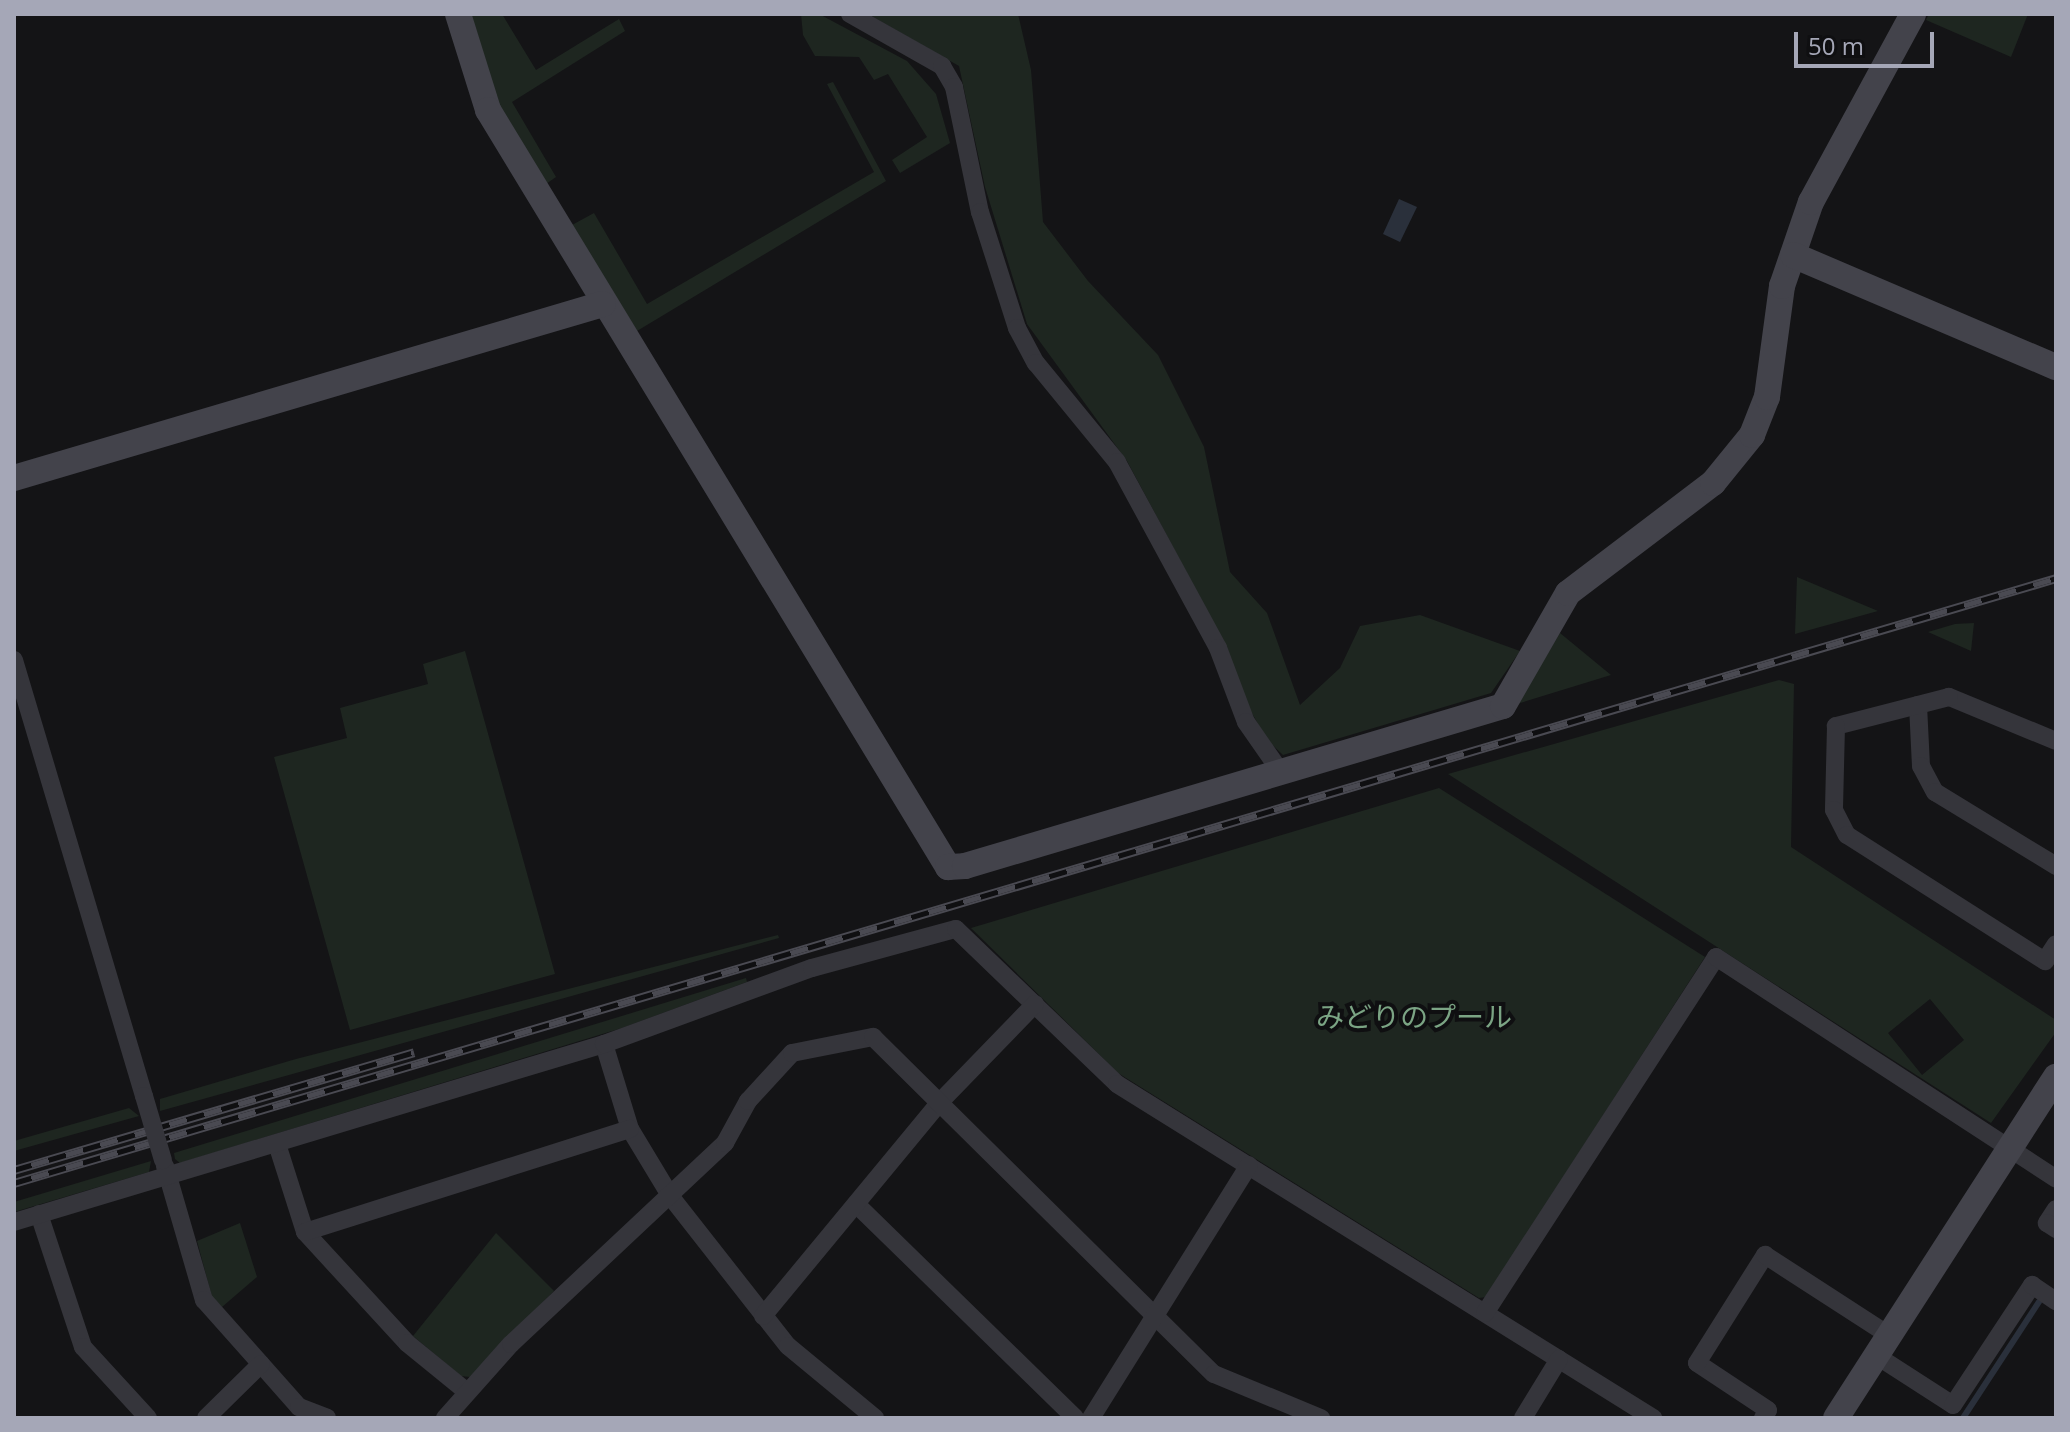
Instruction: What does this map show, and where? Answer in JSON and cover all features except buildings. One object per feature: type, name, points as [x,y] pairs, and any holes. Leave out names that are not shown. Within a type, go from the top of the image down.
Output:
[{"type":"street","points":[[458,14],[488,110],[603,304],[948,867],[1503,706],[1568,593],[1713,483],[1746,445],[1767,397],[1782,286],[1811,202],[1913,14]]},
{"type":"street","points":[[850,14],[942,66],[954,87],[980,212],[1017,328],[1036,363],[1117,462],[1218,648],[1246,722],[1280,771]]},
{"type":"street","points":[[1793,255],[2056,367]]},
{"type":"street","points":[[14,478],[603,304]]},
{"type":"street","points":[[14,660],[204,1300],[299,1407],[327,1418]]},
{"type":"street","points":[[2056,741],[1961,698],[1918,705],[1836,726],[1834,810],[1847,835],[2045,961],[2056,944]]},
{"type":"street","points":[[1918,705],[1921,766],[1935,792],[2056,866]]},
{"type":"street","points":[[14,1222],[166,1168],[277,1144],[604,1044],[812,968],[956,929],[1117,1084],[1653,1418]]},
{"type":"street","points":[[1485,1313],[1716,957],[2056,1179]]},
{"type":"street","points":[[763,1316],[939,1103],[1035,1004]]},
{"type":"street","points":[[445,1418],[466,1391],[725,1143],[748,1101],[792,1053],[873,1037],[1214,1374],[1321,1418]]},
{"type":"street","points":[[604,1044],[630,1129],[671,1197],[788,1346],[875,1418]]},
{"type":"street","points":[[1836,1418],[2056,1077]]},
{"type":"street","points":[[305,1232],[630,1129]]},
{"type":"street","points":[[277,1144],[305,1232],[407,1343],[466,1391]]},
{"type":"street","points":[[1091,1418],[1249,1165]]},
{"type":"street","points":[[856,1204],[1075,1418]]},
{"type":"street","points":[[2056,1209],[2047,1223],[2056,1229]]},
{"type":"street","points":[[39,1214],[83,1347],[148,1418]]},
{"type":"street","points":[[1763,1418],[1768,1410],[1697,1363],[1765,1255],[1883,1346],[1953,1405],[2032,1285],[2056,1301]]},
{"type":"street","points":[[1523,1418],[1559,1359]]},
{"type":"street","points":[[206,1418],[261,1364]]},
{"type":"green space","points":[[471,14],[502,14],[536,70],[619,19],[625,31],[512,102],[556,177],[546,184],[500,107]]},
{"type":"green space","points":[[801,14],[819,14],[907,61],[936,94],[950,143],[900,173],[892,160],[927,137],[888,74],[874,80],[859,57],[815,56],[803,35]]},
{"type":"green space","points":[[868,14],[1018,14],[1031,70],[1043,222],[1088,281],[1158,355],[1204,447],[1230,572],[1267,613],[1300,705],[1340,668],[1360,626],[1420,615],[1520,651],[1491,693],[1283,755],[1267,740],[1244,699],[1226,646],[1127,461],[1027,324],[985,187],[959,66]]},
{"type":"green space","points":[[1929,14],[2028,14],[2011,57],[1926,20]]},
{"type":"green space","points":[[833,82],[886,181],[637,331],[572,225],[594,213],[647,304],[874,172],[827,84]]},
{"type":"green space","points":[[1797,577],[1878,611],[1795,634]]},
{"type":"green space","points":[[1974,623],[1971,651],[1928,632],[1955,624]]},
{"type":"green space","points":[[1560,633],[1611,675],[1517,704]]},
{"type":"green space","points":[[465,651],[555,974],[350,1030],[274,757],[347,738],[340,708],[428,684],[423,664]]},
{"type":"green space","points":[[1779,680],[1794,684],[1791,847],[2056,1020],[2056,1032],[1991,1123],[1448,774]],"holes":[[[1930,999],[1964,1040],[1922,1075],[1888,1033]]]},
{"type":"green space","name":"みどりのプール","points":[[1439,788],[1705,957],[1486,1297],[1479,1298],[1118,1073],[971,928]]},
{"type":"green space","points":[[778,935],[779,938],[160,1111],[160,1099],[296,1059]]},
{"type":"green space","points":[[746,978],[747,982],[622,1028],[180,1163],[175,1159],[174,1153]]},
{"type":"green space","points":[[129,1108],[139,1116],[14,1151],[14,1141]]},
{"type":"green space","points":[[151,1161],[149,1172],[14,1212],[14,1202]]},
{"type":"green space","points":[[240,1223],[257,1277],[222,1307],[212,1297],[197,1241]]},
{"type":"green space","points":[[496,1233],[554,1291],[470,1377],[461,1376],[413,1336]]},
{"type":"shaded area","points":[[1399,199],[1417,207],[1400,242],[1383,234]]},
{"type":"waterway","points":[[1963,1418],[2039,1302]]},
{"type":"railway","points":[[14,1183],[2056,578]]},
{"type":"railway","points":[[14,1170],[414,1052]]}]
